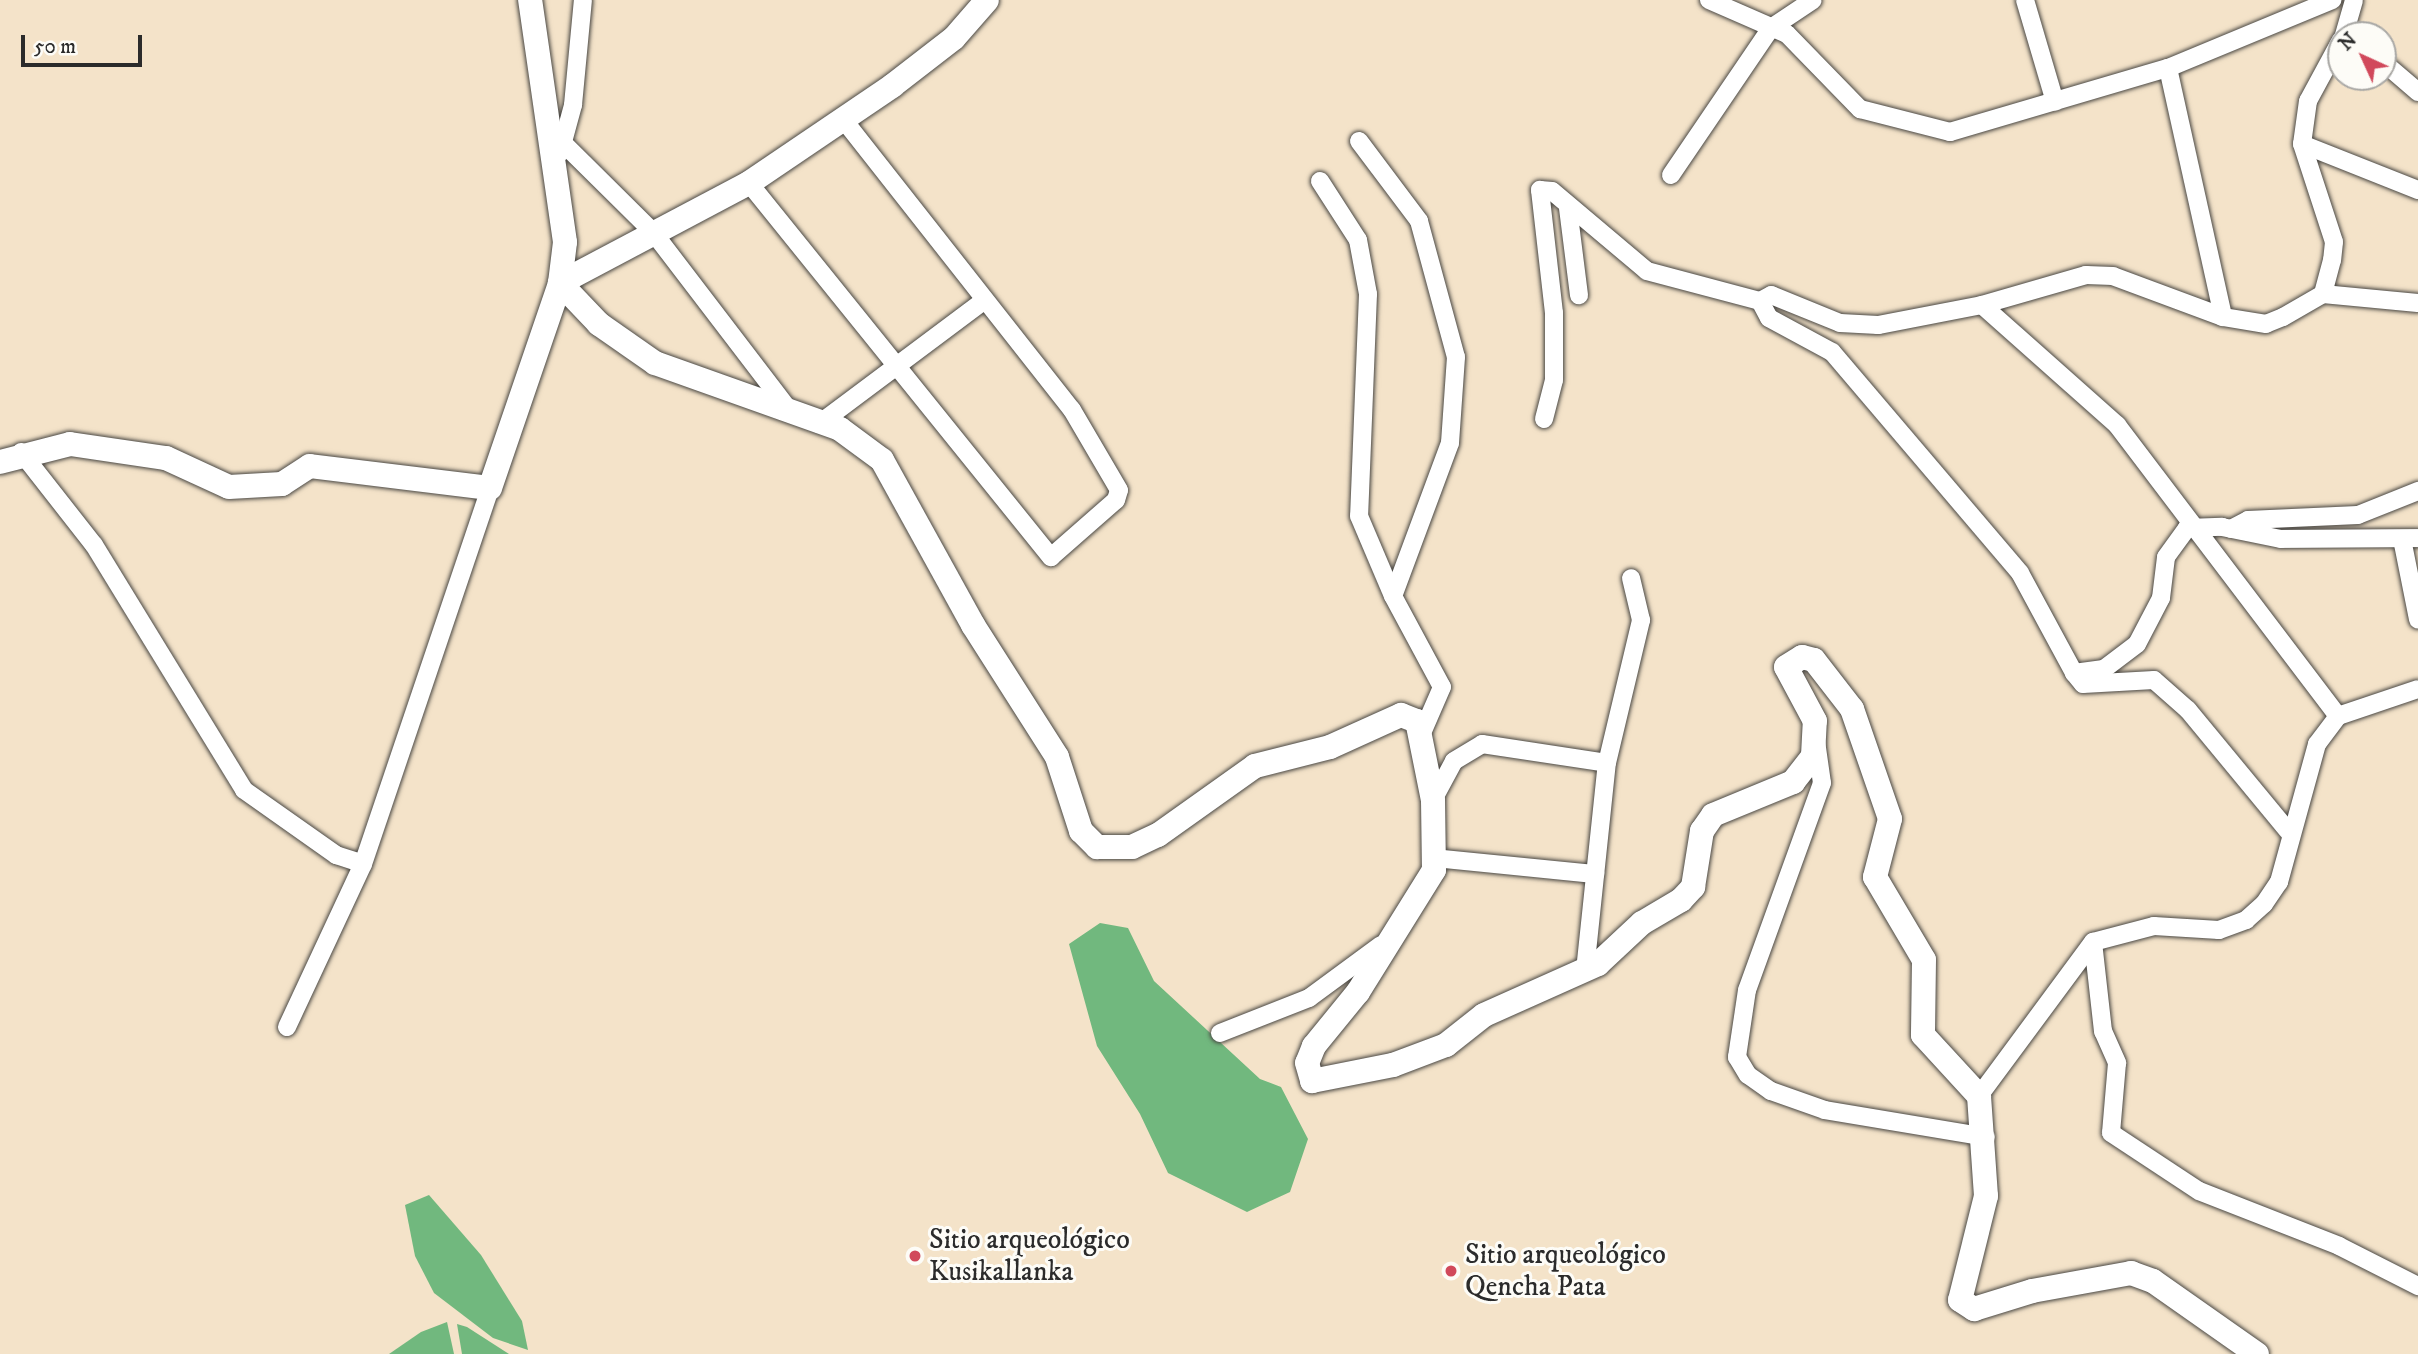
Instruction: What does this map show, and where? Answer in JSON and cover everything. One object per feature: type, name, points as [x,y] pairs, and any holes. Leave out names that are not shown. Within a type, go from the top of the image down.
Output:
[{"type":"main road","points":[[11,457],[70,444],[120,449],[166,458],[229,486],[258,489],[310,466],[490,488],[560,283],[565,242],[559,155],[530,0]]},
{"type":"main road","points":[[560,283],[749,183],[954,38],[987,0]]},
{"type":"main road","points":[[560,283],[599,324],[654,363],[790,411],[864,444],[893,477],[973,625],[1057,757],[1081,831],[1097,847],[1132,847],[1158,835],[1255,766],[1330,747],[1401,715],[1417,721],[1422,733],[1433,800],[1434,858],[1416,906],[1314,1046],[1307,1063],[1312,1081],[1418,1056],[1484,1014],[1585,971],[1693,887],[1702,831],[1713,815],[1793,782],[1813,756],[1815,721],[1786,667],[1802,657],[1835,683],[1873,764],[1890,819],[1875,877],[1924,960],[1923,1035],[1979,1096],[1986,1137],[1981,1230],[1960,1278],[1966,1307],[2131,1273],[2153,1281],[2257,1354]]},
{"type":"street","points":[[583,0],[573,105],[559,155],[653,232],[790,411]]},
{"type":"street","points":[[1709,0],[1741,8],[1771,28],[1787,34],[1860,109],[1909,125],[1950,132],[2168,68],[2332,0]]},
{"type":"street","points":[[1671,175],[1771,28],[1813,0]]},
{"type":"street","points":[[2025,0],[2055,102]]},
{"type":"street","points":[[2349,21],[2354,0]]},
{"type":"street","points":[[2168,68],[2223,317]]},
{"type":"street","points":[[2323,294],[2334,242],[2302,144],[2308,101],[2327,68]]},
{"type":"street","points":[[2397,74],[2418,92]]},
{"type":"street","points":[[749,183],[1051,557],[1116,500],[1119,490],[1072,410],[981,303],[843,119]]},
{"type":"street","points":[[1359,141],[1419,220],[1456,357],[1450,443],[1393,596]]},
{"type":"street","points":[[2302,144],[2418,190]]},
{"type":"street","points":[[1320,181],[1357,240],[1368,295],[1359,516],[1393,596],[1442,687],[1422,733]]},
{"type":"street","points":[[1544,419],[1554,380],[1554,313],[1538,194],[1552,191],[1568,208],[1647,271],[1760,301],[1772,295],[1840,323],[1878,325],[1982,305],[2087,275],[2113,276],[2223,317],[2266,324],[2323,294],[2418,303]]},
{"type":"street","points":[[1568,208],[1579,295]]},
{"type":"street","points":[[1760,301],[1769,318],[1832,352],[2020,573],[2074,673],[2083,684],[2154,680],[2188,710],[2288,831]]},
{"type":"street","points":[[819,424],[981,303]]},
{"type":"street","points":[[1982,305],[2117,425],[2198,526],[2338,716]]},
{"type":"street","points":[[11,457],[94,545],[244,790],[336,855],[363,864]]},
{"type":"street","points":[[287,1027],[363,864],[490,488]]},
{"type":"street","points":[[2231,529],[2248,520],[2358,515],[2418,491]]},
{"type":"street","points":[[2074,673],[2104,669],[2137,644],[2158,607],[2174,540],[2198,526],[2231,529],[2281,539],[2410,538],[2418,619]]},
{"type":"street","points":[[1585,971],[1607,763],[1641,620],[1631,578]]},
{"type":"street","points":[[1979,1096],[2093,942],[2154,926],[2219,930],[2246,920],[2278,882],[2288,831],[2317,744],[2338,716],[2418,689]]},
{"type":"street","points":[[1815,740],[1822,783],[1747,990],[1737,1057],[1748,1075],[1771,1091],[1825,1110],[1986,1137]]},
{"type":"street","points":[[1433,800],[1454,761],[1482,744],[1607,763]]},
{"type":"street","points":[[1434,858],[1595,874]]},
{"type":"street","points":[[1220,1033],[1335,983],[1416,906]]},
{"type":"street","points":[[2093,942],[2103,1031],[2117,1063],[2111,1133],[2199,1191],[2339,1246],[2418,1286]]},
{"type":"green space","points":[[1100,923],[1128,928],[1154,981],[1260,1079],[1281,1087],[1308,1139],[1290,1192],[1247,1212],[1168,1173],[1140,1114],[1097,1046],[1069,944]]},
{"type":"green space","points":[[429,1195],[481,1255],[522,1321],[528,1350],[493,1338],[434,1293],[415,1256],[405,1205]]},
{"type":"green space","points":[[447,1322],[454,1354],[389,1354],[421,1332]]},
{"type":"green space","points":[[457,1324],[467,1327],[509,1354],[462,1354]]},
{"type":"place","name":"Sitio arqueológico Kusikallanka","points":[[915,1256]]},
{"type":"place","name":"Sitio arqueológico Qencha Pata","points":[[1451,1271]]}]
